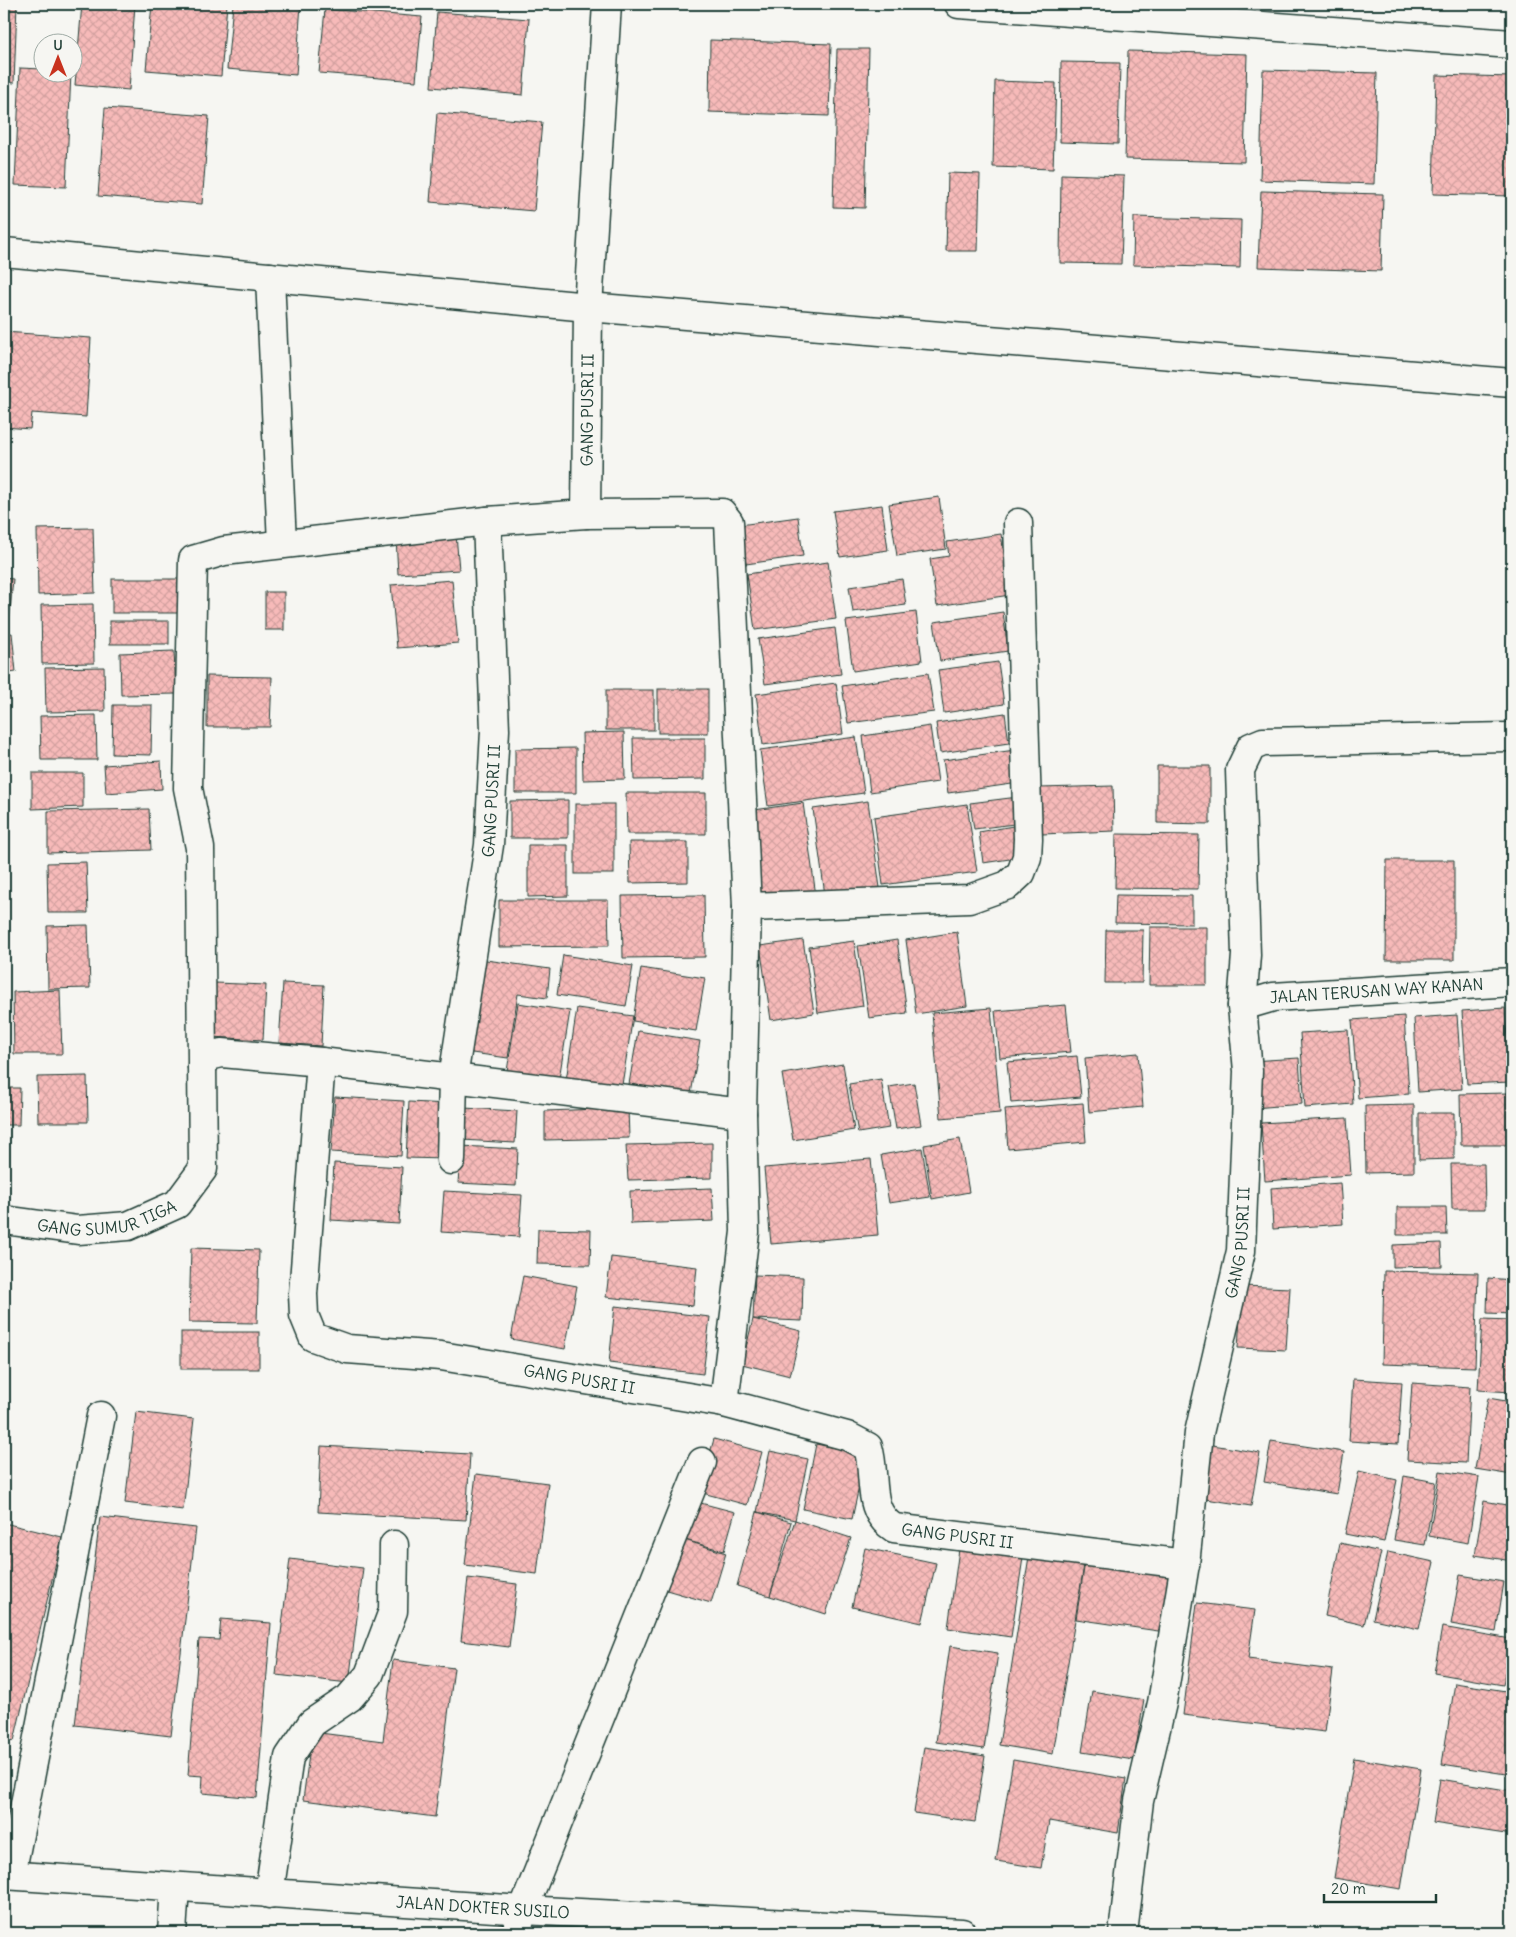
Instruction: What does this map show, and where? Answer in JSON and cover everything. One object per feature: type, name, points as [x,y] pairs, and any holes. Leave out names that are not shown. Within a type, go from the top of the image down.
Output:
[{"type":"street","name":"GANG PUSRI II","points":[[586,514],[588,307],[607,4]]},
{"type":"street","points":[[959,4],[1512,44]]},
{"type":"street","points":[[4,252],[588,307],[1512,383]]},
{"type":"street","points":[[270,278],[282,544],[487,521],[586,514],[709,511],[722,513],[729,522],[747,907],[742,1113],[745,1232],[724,1403]]},
{"type":"street","name":"GANG PUSRI II","points":[[451,1160],[453,1078],[489,845],[495,730],[487,521]]},
{"type":"street","points":[[747,907],[968,899],[1008,885],[1021,873],[1027,857],[1028,839],[1018,523]]},
{"type":"street","name":"GANG SUMUR TIGA","points":[[4,1220],[78,1230],[128,1226],[178,1204],[203,1169],[200,848],[188,788],[193,560],[224,551],[282,544]]},
{"type":"street","name":"GANG PUSRI II","points":[[1123,1933],[1139,1801],[1162,1703],[1185,1564],[1199,1433],[1241,1251],[1248,1094],[1242,1006],[1246,955],[1240,770],[1251,747],[1263,742],[1508,736]]},
{"type":"street","name":"JALAN TERUSAN WAY KANAN","points":[[1242,1006],[1273,997],[1512,982]]},
{"type":"street","points":[[202,1066],[209,1056],[222,1052],[322,1062],[742,1113]]},
{"type":"street","name":"GANG PUSRI II","points":[[322,1062],[303,1294],[304,1315],[313,1337],[347,1349],[440,1356],[724,1403],[847,1436],[868,1447],[871,1457],[874,1502],[884,1522],[894,1528],[1185,1564]]},
{"type":"street","points":[[7,1875],[102,1416]]},
{"type":"street","points":[[520,1921],[702,1462]]},
{"type":"street","points":[[268,1894],[289,1757],[312,1723],[349,1698],[370,1674],[393,1611],[394,1545]]},
{"type":"street","name":"JALAN DOKTER SUSILO","points":[[7,1875],[268,1894],[520,1921],[962,1933]]},
{"type":"street","points":[[172,1933],[175,1887]]},
{"type":"building","points":[[4,4],[17,4],[14,83],[4,82]]},
{"type":"building","points":[[82,4],[135,4],[129,90],[75,85],[75,82],[82,82],[82,32],[80,32]]},
{"type":"building","points":[[152,4],[227,4],[221,76],[146,70]]},
{"type":"building","points":[[233,4],[301,4],[296,75],[227,69]]},
{"type":"building","points":[[325,9],[422,17],[416,81],[319,73]]},
{"type":"building","points":[[437,12],[529,19],[523,95],[431,87]]},
{"type":"building","points":[[710,40],[831,44],[829,116],[709,112]]},
{"type":"building","points":[[837,49],[869,49],[865,208],[833,207]]},
{"type":"building","points":[[1128,51],[1247,54],[1244,162],[1125,159]]},
{"type":"building","points":[[1061,62],[1120,63],[1118,144],[1060,142]]},
{"type":"building","points":[[20,68],[32,69],[32,82],[71,82],[66,187],[15,185]]},
{"type":"building","points":[[1263,70],[1377,73],[1374,184],[1260,180]]},
{"type":"building","points":[[1436,75],[1512,77],[1512,196],[1433,194]]},
{"type":"building","points":[[995,81],[1056,83],[1053,169],[993,167]]},
{"type":"building","points":[[105,108],[209,116],[202,204],[98,196]]},
{"type":"building","points":[[437,113],[542,122],[534,211],[430,202]]},
{"type":"building","points":[[948,173],[980,174],[978,251],[946,251]]},
{"type":"building","points":[[1061,174],[1124,176],[1121,264],[1060,263]]},
{"type":"building","points":[[1261,191],[1383,194],[1381,271],[1258,267]]},
{"type":"building","points":[[1134,217],[1241,220],[1240,268],[1133,265]]},
{"type":"building","points":[[4,332],[91,338],[86,417],[32,413],[30,429],[4,427]]},
{"type":"building","points":[[939,497],[946,549],[897,556],[889,504]]},
{"type":"building","points":[[882,505],[888,550],[840,557],[833,511]]},
{"type":"building","points":[[798,517],[803,556],[746,564],[740,525]]},
{"type":"building","points":[[93,528],[95,593],[38,595],[37,529]]},
{"type":"building","points":[[456,534],[459,570],[398,574],[396,538]]},
{"type":"building","points":[[1001,534],[1010,595],[937,606],[930,559],[949,556],[947,542]]},
{"type":"building","points":[[828,562],[836,619],[755,630],[747,574]]},
{"type":"building","points":[[4,578],[13,579],[9,623],[4,622]]},
{"type":"building","points":[[112,579],[182,579],[182,613],[112,613]]},
{"type":"building","points":[[902,579],[906,605],[853,612],[849,587]]},
{"type":"building","points":[[452,580],[458,643],[397,648],[391,585]]},
{"type":"building","points":[[265,592],[284,592],[284,630],[265,630]]},
{"type":"building","points":[[93,604],[94,663],[42,664],[41,605]]},
{"type":"building","points":[[916,612],[922,661],[853,671],[846,621]]},
{"type":"building","points":[[1003,612],[1008,651],[940,661],[934,622]]},
{"type":"building","points":[[110,621],[169,621],[169,644],[110,644]]},
{"type":"building","points":[[835,628],[841,674],[765,684],[758,639]]},
{"type":"building","points":[[12,633],[16,672],[4,674],[4,634]]},
{"type":"building","points":[[174,651],[176,694],[121,695],[120,653]]},
{"type":"building","points":[[998,662],[1004,704],[944,713],[938,670]]},
{"type":"building","points":[[104,667],[105,711],[46,712],[45,668]]},
{"type":"building","points":[[928,673],[934,712],[848,723],[842,686]]},
{"type":"building","points":[[207,676],[272,677],[270,727],[207,727]]},
{"type":"building","points":[[836,683],[843,734],[763,745],[756,694]]},
{"type":"building","points":[[658,689],[708,689],[708,733],[658,733]]},
{"type":"building","points":[[606,690],[654,690],[654,730],[606,730]]},
{"type":"building","points":[[113,705],[152,705],[151,755],[112,754]]},
{"type":"building","points":[[1005,713],[1009,743],[940,753],[936,723]]},
{"type":"building","points":[[96,715],[97,760],[41,760],[40,716]]},
{"type":"building","points":[[930,726],[938,782],[870,792],[863,736]]},
{"type":"building","points":[[624,732],[625,779],[583,780],[582,733]]},
{"type":"building","points":[[856,737],[864,793],[768,806],[760,750]]},
{"type":"building","points":[[633,738],[705,738],[705,779],[634,780]]},
{"type":"building","points":[[576,748],[576,793],[515,793],[515,749]]},
{"type":"building","points":[[1015,750],[1019,783],[948,793],[943,760]]},
{"type":"building","points":[[161,761],[162,789],[106,793],[104,765]]},
{"type":"building","points":[[1157,766],[1210,766],[1210,824],[1157,823]]},
{"type":"building","points":[[32,773],[83,773],[83,807],[32,809]]},
{"type":"building","points":[[1113,786],[1114,831],[1042,834],[1040,788]]},
{"type":"building","points":[[626,793],[706,793],[706,834],[627,834]]},
{"type":"building","points":[[1018,797],[1022,823],[974,829],[970,803]]},
{"type":"building","points":[[568,800],[568,838],[510,838],[510,801]]},
{"type":"building","points":[[868,801],[880,888],[825,895],[813,809]]},
{"type":"building","points":[[803,803],[816,896],[760,904],[747,811]]},
{"type":"building","points":[[575,804],[614,804],[614,874],[575,874]]},
{"type":"building","points":[[967,804],[977,872],[883,885],[874,817]]},
{"type":"building","points":[[149,809],[151,850],[48,853],[48,811]]},
{"type":"building","points":[[1019,825],[1023,857],[983,863],[979,832]]},
{"type":"building","points":[[1116,834],[1199,835],[1198,889],[1115,888]]},
{"type":"building","points":[[629,842],[688,842],[688,882],[630,883]]},
{"type":"building","points":[[528,845],[568,845],[568,896],[528,897]]},
{"type":"building","points":[[1387,860],[1454,860],[1454,960],[1386,960]]},
{"type":"building","points":[[86,862],[88,913],[48,913],[47,863]]},
{"type":"building","points":[[704,895],[705,957],[623,958],[622,896]]},
{"type":"building","points":[[1116,895],[1192,896],[1192,924],[1115,923]]},
{"type":"building","points":[[499,900],[608,900],[609,946],[499,947]]},
{"type":"building","points":[[88,925],[90,988],[48,989],[47,926]]},
{"type":"building","points":[[1150,927],[1207,927],[1207,985],[1149,985]]},
{"type":"building","points":[[1106,930],[1143,930],[1142,983],[1105,983]]},
{"type":"building","points":[[957,932],[967,1006],[916,1014],[906,940]]},
{"type":"building","points":[[803,940],[814,1013],[771,1020],[760,946]]},
{"type":"building","points":[[897,940],[907,1013],[869,1018],[858,946]]},
{"type":"building","points":[[854,941],[863,1006],[818,1013],[809,947]]},
{"type":"building","points":[[563,955],[633,966],[626,1006],[557,995]]},
{"type":"building","points":[[479,959],[550,969],[547,998],[518,994],[508,1058],[465,1052]]},
{"type":"building","points":[[641,968],[705,978],[696,1031],[633,1021]]},
{"type":"building","points":[[215,983],[266,985],[263,1040],[212,1037]]},
{"type":"building","points":[[283,983],[324,985],[321,1046],[279,1043]]},
{"type":"building","points":[[60,990],[62,1054],[14,1054],[13,992]]},
{"type":"building","points":[[518,1003],[570,1011],[559,1079],[507,1071]]},
{"type":"building","points":[[1066,1005],[1071,1052],[1000,1058],[995,1011]]},
{"type":"building","points":[[577,1008],[633,1016],[620,1097],[565,1087]]},
{"type":"building","points":[[991,1008],[1000,1113],[941,1118],[932,1013]]},
{"type":"building","points":[[1505,1008],[1510,1082],[1467,1084],[1462,1011]]},
{"type":"building","points":[[1457,1015],[1462,1089],[1418,1092],[1414,1018]]},
{"type":"building","points":[[1404,1016],[1409,1094],[1358,1098],[1352,1020]]},
{"type":"building","points":[[1348,1030],[1353,1104],[1305,1108],[1300,1033]]},
{"type":"building","points":[[638,1031],[700,1041],[691,1094],[629,1084]]},
{"type":"building","points":[[1138,1053],[1143,1107],[1089,1112],[1085,1058]]},
{"type":"building","points":[[1077,1056],[1081,1097],[1011,1103],[1007,1062]]},
{"type":"building","points":[[1299,1058],[1302,1104],[1254,1108],[1251,1061]]},
{"type":"building","points":[[843,1064],[854,1130],[793,1140],[782,1074]]},
{"type":"building","points":[[87,1076],[88,1122],[38,1122],[37,1077]]},
{"type":"building","points":[[881,1079],[889,1128],[858,1133],[849,1084]]},
{"type":"building","points":[[914,1083],[921,1125],[896,1129],[889,1087]]},
{"type":"building","points":[[4,1088],[20,1088],[19,1125],[4,1125]]},
{"type":"building","points":[[1508,1093],[1508,1145],[1461,1145],[1460,1094]]},
{"type":"building","points":[[335,1097],[404,1101],[401,1156],[331,1152]]},
{"type":"building","points":[[409,1102],[448,1104],[445,1159],[406,1158]]},
{"type":"building","points":[[1083,1103],[1086,1142],[1008,1149],[1005,1109]]},
{"type":"building","points":[[1414,1105],[1414,1172],[1366,1173],[1365,1106]]},
{"type":"building","points":[[464,1108],[517,1111],[515,1143],[462,1140]]},
{"type":"building","points":[[628,1108],[629,1138],[545,1140],[545,1111]]},
{"type":"building","points":[[1419,1113],[1454,1113],[1454,1159],[1419,1160]]},
{"type":"building","points":[[1347,1118],[1351,1175],[1265,1181],[1261,1123]]},
{"type":"building","points":[[960,1139],[969,1192],[932,1199],[924,1145]]},
{"type":"building","points":[[712,1143],[712,1178],[628,1180],[626,1145]]},
{"type":"building","points":[[461,1146],[518,1149],[516,1186],[458,1183]]},
{"type":"building","points":[[922,1148],[930,1197],[889,1203],[881,1155]]},
{"type":"building","points":[[871,1159],[878,1235],[771,1244],[764,1168]]},
{"type":"building","points":[[334,1163],[402,1167],[399,1224],[331,1220]]},
{"type":"building","points":[[1451,1164],[1484,1164],[1485,1209],[1452,1209]]},
{"type":"building","points":[[1340,1183],[1343,1224],[1273,1229],[1271,1188]]},
{"type":"building","points":[[712,1188],[714,1221],[631,1224],[630,1191]]},
{"type":"building","points":[[444,1191],[522,1195],[519,1237],[441,1232]]},
{"type":"building","points":[[1397,1207],[1446,1207],[1447,1235],[1397,1235]]},
{"type":"building","points":[[538,1229],[591,1230],[590,1265],[537,1264]]},
{"type":"building","points":[[1441,1243],[1442,1266],[1393,1267],[1393,1245]]},
{"type":"building","points":[[191,1248],[259,1250],[257,1323],[189,1322]]},
{"type":"building","points":[[611,1257],[697,1267],[693,1306],[606,1297]]},
{"type":"building","points":[[1384,1271],[1478,1273],[1475,1367],[1382,1364]]},
{"type":"building","points":[[755,1275],[803,1277],[802,1321],[753,1319]]},
{"type":"building","points":[[523,1276],[577,1286],[565,1349],[511,1339]]},
{"type":"building","points":[[1488,1278],[1512,1280],[1512,1314],[1487,1313]]},
{"type":"building","points":[[1242,1286],[1290,1288],[1286,1350],[1238,1348]]},
{"type":"building","points":[[615,1306],[710,1317],[703,1374],[609,1363]]},
{"type":"building","points":[[753,1319],[801,1331],[790,1376],[742,1364]]},
{"type":"building","points":[[1482,1319],[1512,1320],[1512,1392],[1478,1390]]},
{"type":"building","points":[[181,1332],[259,1332],[259,1369],[181,1369]]},
{"type":"building","points":[[1353,1379],[1402,1382],[1398,1444],[1349,1441]]},
{"type":"building","points":[[1412,1383],[1470,1387],[1466,1463],[1407,1460]]},
{"type":"building","points":[[1488,1398],[1512,1402],[1512,1475],[1475,1469]]},
{"type":"building","points":[[136,1412],[194,1419],[183,1510],[125,1503]]},
{"type":"building","points":[[714,1439],[762,1452],[747,1505],[699,1492]]},
{"type":"building","points":[[1271,1441],[1344,1452],[1337,1494],[1264,1482]]},
{"type":"building","points":[[816,1444],[866,1454],[852,1519],[803,1509]]},
{"type":"building","points":[[1207,1444],[1260,1453],[1251,1506],[1199,1498]]},
{"type":"building","points":[[321,1446],[470,1454],[466,1520],[318,1512]]},
{"type":"building","points":[[770,1451],[808,1459],[795,1520],[757,1512]]},
{"type":"building","points":[[1359,1471],[1397,1480],[1384,1542],[1345,1534]]},
{"type":"building","points":[[1440,1471],[1479,1477],[1468,1543],[1429,1536]]},
{"type":"building","points":[[476,1474],[548,1483],[537,1574],[465,1565]]},
{"type":"building","points":[[1404,1476],[1436,1482],[1425,1545],[1394,1540]]},
{"type":"building","points":[[689,1500],[735,1512],[724,1551],[678,1538]]},
{"type":"building","points":[[1484,1501],[1512,1506],[1512,1561],[1475,1555]]},
{"type":"building","points":[[757,1512],[791,1522],[770,1596],[737,1586]]},
{"type":"building","points":[[100,1517],[196,1528],[171,1736],[75,1725]]},
{"type":"building","points":[[795,1520],[851,1538],[826,1614],[770,1596]]},
{"type":"building","points":[[4,1523],[62,1537],[14,1741],[4,1739]]},
{"type":"building","points":[[678,1538],[726,1553],[711,1603],[663,1589]]},
{"type":"building","points":[[960,1542],[1024,1551],[1011,1637],[948,1628]]},
{"type":"building","points":[[1340,1543],[1381,1552],[1364,1625],[1325,1616]]},
{"type":"building","points":[[865,1548],[936,1563],[922,1623],[852,1607]]},
{"type":"building","points":[[1030,1550],[1085,1559],[1053,1754],[999,1745]]},
{"type":"building","points":[[1388,1552],[1434,1562],[1419,1629],[1373,1619]]},
{"type":"building","points":[[1086,1555],[1182,1569],[1172,1633],[1076,1619]]},
{"type":"building","points":[[290,1559],[363,1568],[349,1683],[276,1675]]},
{"type":"building","points":[[1460,1575],[1504,1582],[1496,1632],[1451,1624]]},
{"type":"building","points":[[468,1578],[517,1584],[509,1647],[461,1641]]},
{"type":"building","points":[[1197,1603],[1255,1610],[1248,1659],[1333,1670],[1325,1732],[1183,1715]]},
{"type":"building","points":[[221,1619],[271,1623],[257,1798],[202,1793],[203,1776],[188,1775],[199,1639],[219,1640]]},
{"type":"building","points":[[1442,1627],[1511,1639],[1503,1685],[1434,1673]]},
{"type":"building","points":[[950,1646],[998,1653],[984,1749],[936,1742]]},
{"type":"building","points":[[393,1660],[454,1668],[435,1817],[303,1800],[312,1732],[383,1741]]},
{"type":"building","points":[[1455,1683],[1512,1692],[1512,1775],[1442,1764]]},
{"type":"building","points":[[1092,1691],[1144,1700],[1134,1760],[1082,1752]]},
{"type":"building","points":[[924,1747],[985,1756],[975,1822],[914,1813]]},
{"type":"building","points":[[1354,1758],[1421,1769],[1401,1889],[1334,1878]]},
{"type":"building","points":[[1013,1760],[1126,1779],[1118,1833],[1049,1821],[1041,1868],[996,1861]]},
{"type":"building","points":[[1440,1779],[1512,1791],[1512,1835],[1433,1823]]}]
